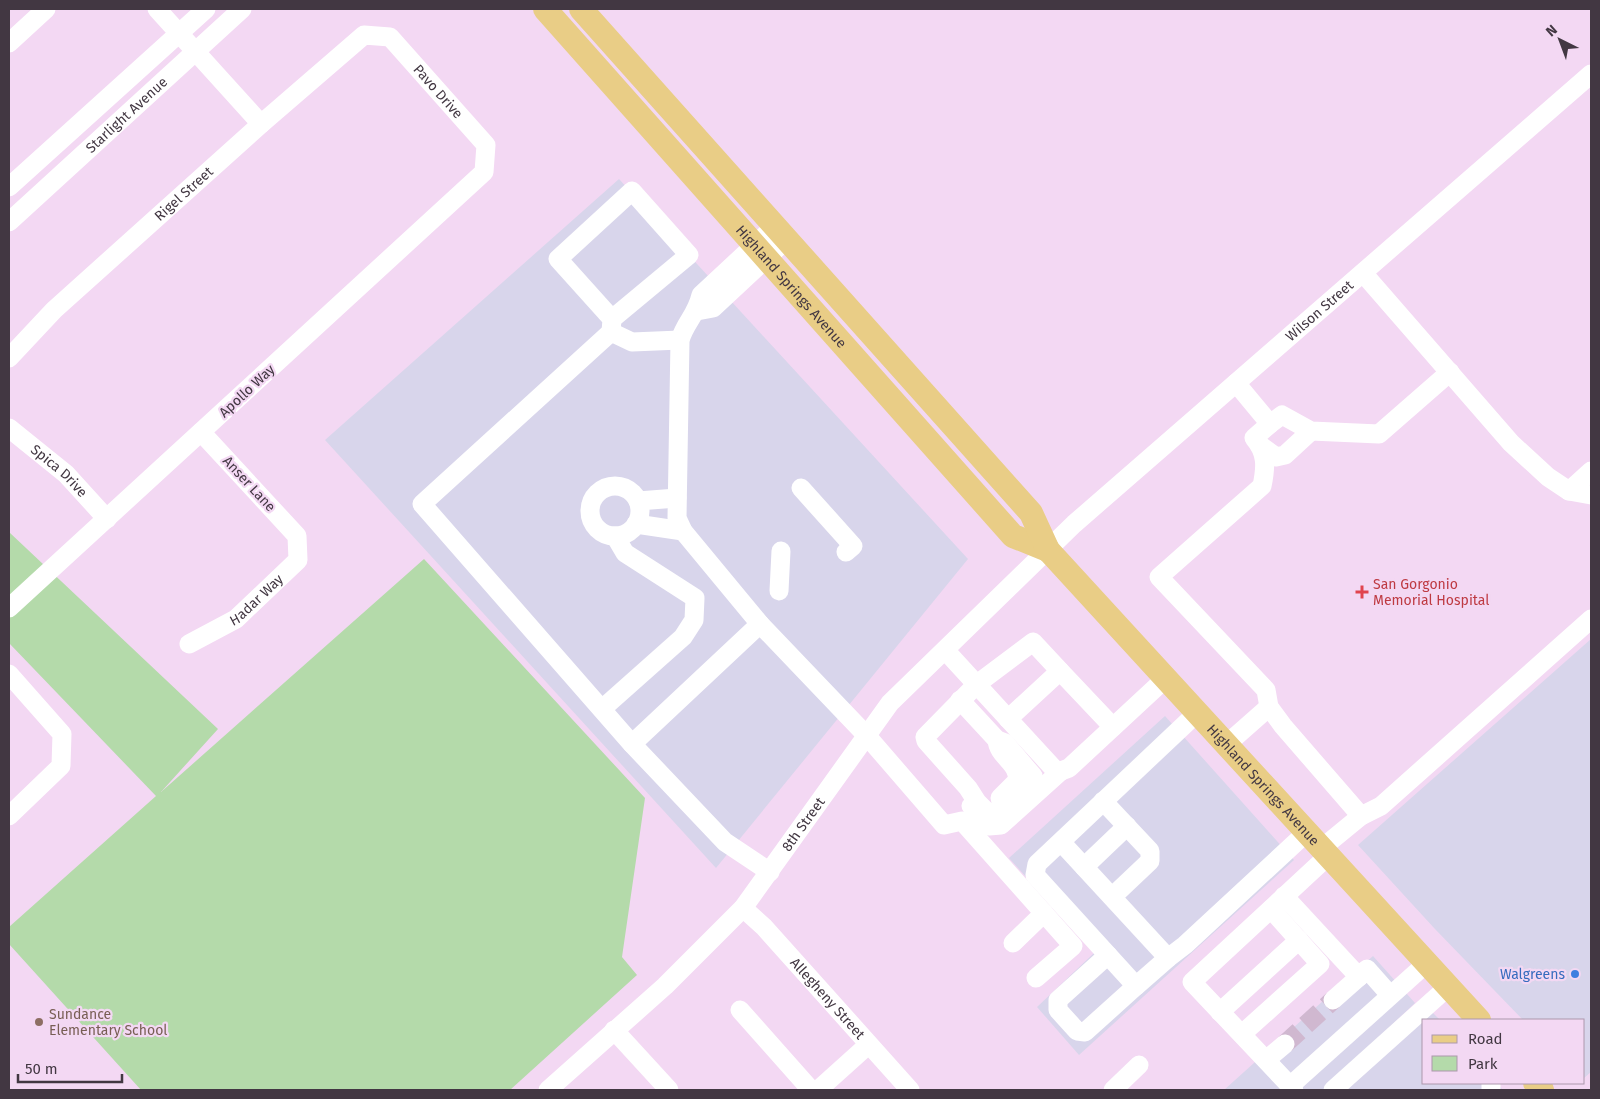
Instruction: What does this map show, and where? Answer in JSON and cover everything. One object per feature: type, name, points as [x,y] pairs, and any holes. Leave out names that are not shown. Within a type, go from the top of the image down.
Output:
[{"type":"main road","name":"Highland Springs Avenue","points":[[545,9],[1013,536],[1048,550]]},
{"type":"main road","name":"Highland Springs Avenue","points":[[581,9],[1030,513],[1048,550],[1428,962],[1478,1019]]},
{"type":"street","points":[[9,43],[46,9]]},
{"type":"street","points":[[157,9],[261,124]]},
{"type":"street","name":"Starlight Avenue","points":[[9,187],[206,9]]},
{"type":"street","name":"Starlight Avenue","points":[[9,222],[242,9]]},
{"type":"street","name":"Rigel Street","points":[[9,358],[54,310],[261,124],[364,35]]},
{"type":"street","name":"Pavo Drive","points":[[364,35],[390,37],[486,145],[484,172]]},
{"type":"street","name":"Wilson Street","points":[[1048,550],[1074,524],[1591,74]]},
{"type":"street","name":"Apollo Way","points":[[9,608],[484,172]]},
{"type":"street","points":[[680,340],[632,342],[612,325],[558,260],[632,191],[689,255],[612,325],[422,504],[632,744],[725,842],[770,872]]},
{"type":"street","points":[[781,233],[760,252],[701,295],[697,311],[685,325],[680,340],[677,518],[682,531],[760,624],[867,736],[944,825],[962,821],[1073,946],[1036,978]]},
{"type":"street","points":[[1362,273],[1511,443],[1548,477],[1569,490],[1591,495]]},
{"type":"street","points":[[1311,431],[1285,455],[1276,457],[1254,438],[1282,415],[1311,431],[1379,434],[1450,372]]},
{"type":"street","points":[[1236,383],[1270,424]]},
{"type":"street","name":"Spica Drive","points":[[9,428],[66,474],[106,519]]},
{"type":"street","name":"Anser Lane","points":[[202,432],[297,536]]},
{"type":"street","points":[[1261,446],[1266,465],[1262,486],[1159,577],[1266,690],[1269,707],[1361,816]]},
{"type":"street","points":[[1569,490],[1591,471]]},
{"type":"street","points":[[619,487],[627,489],[638,502],[639,517],[636,524],[631,531],[615,536],[600,532],[590,518],[590,510],[596,495],[602,490],[619,487]]},
{"type":"street","points":[[801,488],[853,546],[846,552]]},
{"type":"street","points":[[638,502],[677,498]]},
{"type":"street","points":[[636,524],[682,531]]},
{"type":"street","name":"Hadar Way","points":[[189,644],[236,619],[298,560],[297,536]]},
{"type":"street","points":[[602,709],[683,637],[694,620],[695,598],[625,554],[615,536]]},
{"type":"street","name":"8th Street","points":[[548,1090],[665,986],[743,908],[890,703],[1048,550]]},
{"type":"street","points":[[779,591],[781,551]]},
{"type":"street","points":[[1108,954],[1058,1000],[1058,1010],[1077,1031],[1085,1032],[1185,945],[1319,845],[1361,816],[1381,806],[1591,619]]},
{"type":"street","points":[[632,744],[760,624]]},
{"type":"street","points":[[960,700],[997,740],[1004,743],[1031,770],[1034,776],[1032,782],[1011,804],[998,813],[986,810],[926,741],[925,737],[960,700],[976,684],[1033,642],[1113,727]]},
{"type":"street","points":[[945,650],[1055,770],[1062,771]]},
{"type":"street","points":[[1008,719],[1060,671]]},
{"type":"street","points":[[9,674],[62,734],[61,766],[9,816]]},
{"type":"street","points":[[968,788],[970,804],[974,811],[990,826],[1001,825],[1062,771],[1069,768],[1166,678]]},
{"type":"street","points":[[1227,744],[1269,707]]},
{"type":"street","points":[[1136,986],[1035,874],[1037,864],[1198,712]]},
{"type":"street","points":[[1104,801],[1150,851],[1150,861],[1112,897]]},
{"type":"street","points":[[1084,867],[1127,826]]},
{"type":"street","points":[[1061,842],[1168,958]]},
{"type":"street","points":[[1319,845],[1284,896],[1192,982],[1292,1088],[1390,995],[1428,962]]},
{"type":"street","points":[[1284,896],[1359,978]]},
{"type":"street","name":"Allegheny Street","points":[[743,908],[764,927],[910,1090]]},
{"type":"street","points":[[1242,1034],[1320,964],[1271,909]]},
{"type":"street","points":[[1013,943],[1044,913]]},
{"type":"street","points":[[1220,1012],[1299,940]]},
{"type":"street","points":[[1333,1000],[1367,969],[1390,995]]},
{"type":"street","points":[[1333,1090],[1449,986]]},
{"type":"street","points":[[740,1010],[811,1090]]},
{"type":"street","points":[[614,1030],[669,1090]]},
{"type":"street","points":[[1266,1060],[1285,1044]]},
{"type":"street","points":[[818,1090],[868,1045]]},
{"type":"street","points":[[1113,1090],[1139,1065]]},
{"type":"shaded area","points":[[619,179],[968,559],[716,868],[325,440]]},
{"type":"shaded area","points":[[1591,639],[1591,1072],[1585,1077],[1585,1019],[1522,1019],[1435,929],[1358,845]]},
{"type":"shaded area","points":[[1165,716],[1294,860],[1079,1055],[1037,1007],[1094,953],[1009,858]]},
{"type":"shaded area","points":[[1373,956],[1415,1003],[1323,1090],[1224,1090]]},
{"type":"shaded area","points":[[1429,1009],[1439,1019],[1422,1019],[1422,1084],[1497,1084],[1503,1090],[1342,1090]]},
{"type":"green space","points":[[9,532],[218,729],[161,792],[424,559],[645,798],[622,957],[637,975],[510,1090],[141,1090],[9,944],[9,927],[156,796],[9,643]]},
{"type":"tunnel","points":[[1285,1044],[1333,1000]]},
{"type":"place","name":"San Gorgonio Memorial Hospital","points":[[1362,592]]},
{"type":"place","name":"Walgreens","points":[[1575,974]]},
{"type":"place","name":"Sundance Elementary School","points":[[39,1022]]}]
